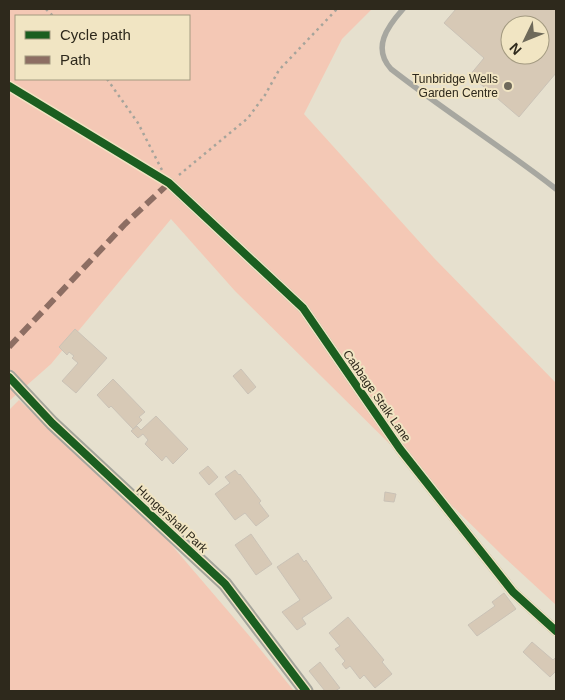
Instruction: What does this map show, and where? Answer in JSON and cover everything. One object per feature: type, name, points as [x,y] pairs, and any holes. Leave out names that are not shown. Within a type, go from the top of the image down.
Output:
[{"type":"street","name":"Cabbage Stalk Lane","points":[[169,183],[303,308],[406,457],[513,592],[556,631]]},
{"type":"street","name":"Hungershall Park","points":[[9,376],[52,423],[225,584],[306,691]]},
{"type":"lane","points":[[403,9],[388,27],[383,41],[382,53],[385,63],[437,104],[474,128],[556,189]]},
{"type":"path","points":[[108,80],[138,123],[169,183],[248,118],[265,95],[278,70],[337,9]]},
{"type":"shaded area","points":[[9,9],[372,9],[342,39],[304,114],[434,258],[556,383],[556,605],[505,558],[235,291],[171,219],[51,364],[9,401]]},
{"type":"shaded area","points":[[19,400],[163,535],[294,691],[9,691],[9,410]]},
{"type":"building","points":[[456,9],[556,9],[556,73],[519,117],[470,75],[484,58],[444,23]]},
{"type":"building","points":[[75,329],[107,358],[76,393],[62,381],[78,363],[72,358],[74,356],[69,352],[67,355],[59,347]]},
{"type":"building","points":[[241,369],[256,387],[248,394],[233,376]]},
{"type":"building","points":[[113,379],[145,412],[139,417],[142,420],[133,429],[111,406],[109,408],[97,395]]},
{"type":"building","points":[[156,416],[188,449],[173,464],[166,456],[162,461],[145,444],[148,440],[143,434],[138,438],[131,431],[137,426],[141,430]]},
{"type":"building","points":[[208,466],[218,477],[209,485],[199,473]]},
{"type":"building","points":[[235,470],[261,501],[259,503],[269,516],[256,526],[245,513],[235,520],[215,494],[230,483],[225,477]]},
{"type":"building","points":[[385,492],[396,494],[394,502],[384,501]]},
{"type":"building","points":[[251,534],[272,564],[256,575],[235,545]]},
{"type":"building","points":[[298,553],[304,562],[306,560],[332,598],[302,618],[306,624],[297,630],[282,612],[300,600],[277,567]]},
{"type":"building","points":[[504,593],[516,609],[477,636],[468,625],[495,606],[492,602]]},
{"type":"building","points":[[348,617],[384,660],[382,662],[392,674],[375,688],[364,675],[360,679],[350,666],[346,669],[342,664],[345,661],[335,649],[340,646],[329,633]]},
{"type":"building","points":[[532,642],[553,660],[556,657],[556,671],[550,677],[523,652]]},
{"type":"building","points":[[320,662],[340,688],[335,691],[325,691],[309,671]]},
{"type":"marked path","points":[[9,347],[125,224],[169,183],[165,181]]},
{"type":"cycle path","points":[[9,86],[169,183],[303,308],[400,449],[513,592],[556,631]]},
{"type":"cycle path","points":[[9,377],[52,423],[225,584],[306,691]]},
{"type":"place","name":"Tunbridge Wells Garden Centre","points":[[508,86]]}]
